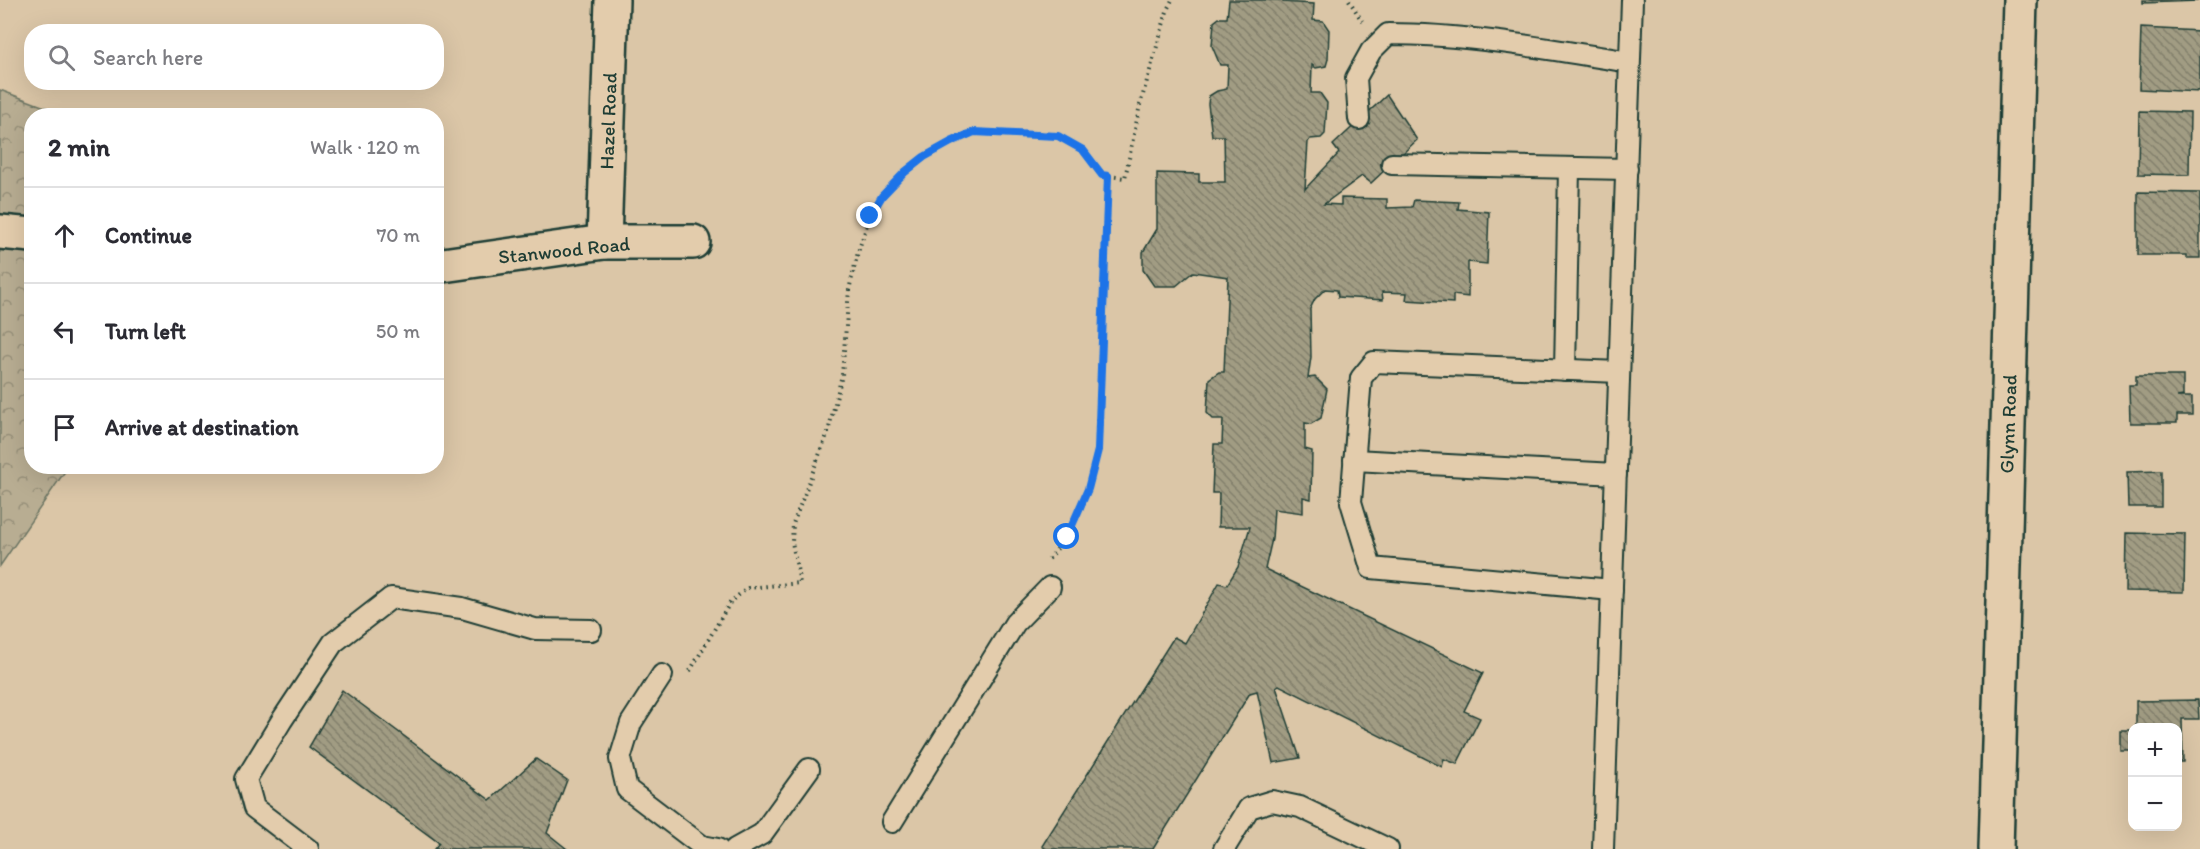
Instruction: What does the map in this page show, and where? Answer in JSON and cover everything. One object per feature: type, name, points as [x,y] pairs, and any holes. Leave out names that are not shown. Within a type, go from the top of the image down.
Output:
[{"type":"street","name":"Hazel Road","points":[[604,242],[612,0]]},
{"type":"street","name":"Glynn Road","points":[[1996,849],[2020,0]]},
{"type":"street","points":[[0,232],[24,234]]},
{"type":"street","name":"Stanwood Road","points":[[444,265],[604,242],[693,242]]},
{"type":"lane","points":[[1604,849],[1632,0]]},
{"type":"lane","points":[[1359,119],[1356,78],[1371,51],[1388,34],[1507,43],[1629,62]]},
{"type":"lane","points":[[1392,164],[1628,169]]},
{"type":"lane","points":[[1565,370],[1569,168]]},
{"type":"lane","points":[[1611,590],[1371,568],[1351,502],[1361,378],[1374,362],[1619,372]]},
{"type":"lane","points":[[1354,460],[1616,474]]},
{"type":"lane","points":[[891,822],[1015,623],[1050,587]]},
{"type":"lane","points":[[308,849],[254,808],[246,779],[333,643],[366,617],[391,598],[462,608],[535,630],[591,630]]},
{"type":"lane","points":[[662,675],[631,723],[620,759],[627,789],[702,846],[718,849]]},
{"type":"lane","points":[[735,849],[762,834],[809,770]]},
{"type":"lane","points":[[1224,849],[1250,808],[1272,801],[1300,807],[1388,849]]},
{"type":"path","points":[[686,678],[731,601],[748,588],[800,583],[792,542],[793,524],[828,432],[842,375],[849,290],[870,216],[882,196],[905,172],[924,157],[974,132],[1058,136],[1083,150],[1102,175],[1125,178],[1140,105],[1172,0]]},
{"type":"path","points":[[1349,0],[1367,29]]},
{"type":"path","points":[[1050,587],[1041,572],[1067,537],[1076,520],[1088,489],[1098,450],[1108,176]]},
{"type":"green space","points":[[0,90],[48,108],[24,108],[24,474],[63,474],[0,566]]},
{"type":"building","points":[[1229,0],[1283,0],[1283,2],[1314,4],[1313,20],[1323,21],[1329,30],[1326,66],[1316,68],[1312,65],[1311,93],[1320,93],[1327,103],[1325,134],[1321,138],[1310,139],[1308,142],[1305,189],[1339,153],[1333,145],[1387,95],[1417,140],[1371,183],[1362,176],[1324,204],[1341,205],[1341,198],[1387,199],[1387,208],[1412,207],[1414,200],[1459,202],[1458,209],[1489,212],[1487,264],[1468,262],[1468,297],[1453,295],[1453,303],[1406,300],[1407,293],[1382,292],[1383,300],[1338,297],[1337,290],[1325,289],[1315,299],[1310,309],[1311,357],[1308,378],[1315,377],[1327,389],[1321,418],[1311,424],[1305,423],[1305,449],[1312,451],[1311,499],[1303,497],[1303,513],[1274,509],[1272,539],[1265,569],[1483,673],[1464,711],[1480,718],[1457,764],[1444,759],[1442,767],[1279,685],[1276,687],[1300,758],[1273,763],[1257,691],[1250,693],[1153,849],[1046,849],[1042,846],[1174,637],[1185,643],[1219,583],[1227,585],[1238,567],[1250,527],[1218,527],[1219,493],[1212,493],[1214,444],[1222,444],[1223,419],[1213,419],[1207,413],[1209,379],[1219,372],[1224,372],[1228,277],[1193,272],[1176,286],[1154,286],[1143,270],[1143,252],[1157,229],[1157,173],[1199,174],[1199,182],[1225,182],[1224,136],[1212,136],[1208,104],[1209,96],[1227,89],[1228,65],[1220,65],[1212,46],[1214,22],[1219,18],[1227,18]]},
{"type":"building","points":[[2143,0],[2198,0],[2198,1],[2143,3]]},
{"type":"building","points":[[2141,28],[2200,31],[2200,92],[2139,89]]},
{"type":"building","points":[[2139,111],[2190,112],[2189,175],[2138,174]]},
{"type":"building","points":[[2138,192],[2200,193],[2200,258],[2187,258],[2187,255],[2138,255]]},
{"type":"building","points":[[2136,376],[2183,376],[2183,396],[2177,397],[2192,397],[2192,415],[2177,415],[2177,423],[2130,423],[2129,385],[2136,385]]},
{"type":"building","points":[[2161,471],[2161,507],[2128,507],[2127,472]]},
{"type":"building","points":[[2126,533],[2185,534],[2184,592],[2125,591]]},
{"type":"building","points":[[342,690],[490,800],[536,759],[567,780],[547,833],[567,849],[434,849],[439,843],[309,747]]},
{"type":"building","points":[[2198,700],[2199,719],[2182,719],[2183,762],[2182,723],[2136,723],[2136,701]]},
{"type":"building","points":[[2120,730],[2128,730],[2128,750],[2120,750]]},
{"type":"route","points":[[870,216],[882,196],[905,172],[924,157],[974,132],[1058,136],[1083,150],[1102,175],[1108,176],[1098,450],[1088,489],[1067,537]]}]
